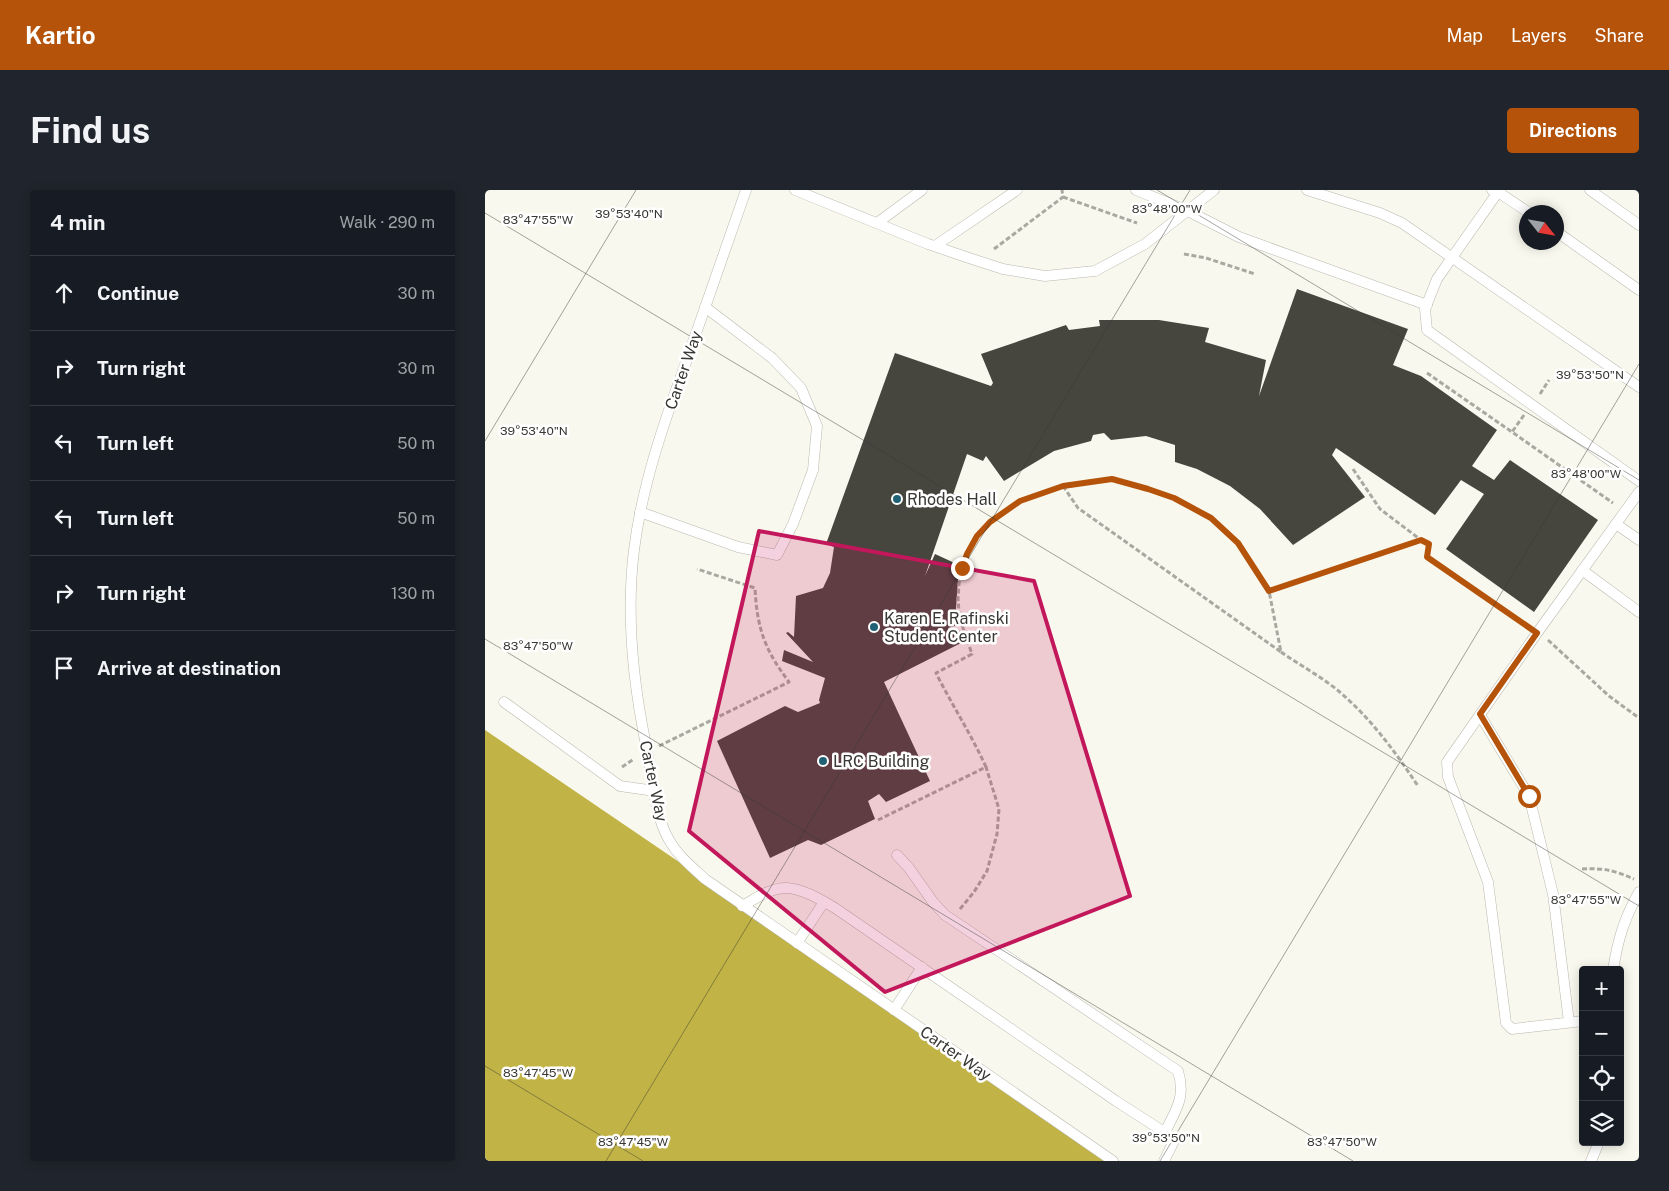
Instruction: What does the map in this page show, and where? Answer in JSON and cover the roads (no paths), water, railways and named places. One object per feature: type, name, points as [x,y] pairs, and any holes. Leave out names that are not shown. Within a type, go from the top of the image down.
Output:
[{"type":"lane","name":"Carter Way","points":[[746,190],[657,443],[640,512],[634,550],[631,598],[633,654],[647,751],[660,820],[669,840],[683,859],[705,880],[1113,1161]]},
{"type":"lane","points":[[795,190],[935,246],[1003,269],[1045,276],[1095,272],[1145,244],[1186,210],[1214,190]]},
{"type":"lane","points":[[817,199],[824,190]]},
{"type":"lane","points":[[877,223],[922,190]]},
{"type":"lane","points":[[935,246],[1017,190]]},
{"type":"lane","points":[[1136,190],[1186,210],[1239,237],[1427,306]]},
{"type":"lane","points":[[1307,190],[1380,213],[1402,223],[1639,387]]},
{"type":"lane","points":[[1590,190],[1639,225]]},
{"type":"lane","points":[[1519,206],[1497,191],[1437,279],[1427,306],[1427,330],[1639,481]]},
{"type":"lane","points":[[1564,237],[1639,290]]},
{"type":"lane","points":[[640,512],[738,547],[777,555],[793,524],[813,470],[817,426],[801,388],[772,358],[705,307]]},
{"type":"lane","points":[[1579,1021],[1512,1029],[1506,1024],[1488,882],[1449,777],[1447,762],[1639,492]]},
{"type":"lane","points":[[1616,524],[1639,540]]},
{"type":"lane","points":[[1582,570],[1639,612]]},
{"type":"lane","points":[[504,702],[621,786],[655,791]]},
{"type":"lane","points":[[1480,714],[1529,796],[1553,894],[1569,1022]]},
{"type":"lane","points":[[897,855],[945,915],[1179,1072],[1182,1083],[1182,1097],[1165,1132]]},
{"type":"lane","points":[[742,906],[767,893],[786,888],[804,892],[835,908],[1115,1101],[1175,1139],[1164,1161]]},
{"type":"lane","points":[[1614,966],[1618,939],[1628,912],[1639,892]]},
{"type":"lane","points":[[797,943],[824,902]]},
{"type":"lane","points":[[894,1010],[922,967]]},
{"type":"lane","points":[[1591,1161],[1597,1146]]},
{"type":"place","name":"Rhodes Hall","points":[[897,499]]},
{"type":"place","name":"Karen E. Rafinski Student Center","points":[[874,627]]},
{"type":"place","name":"LRC Building","points":[[823,761]]}]
